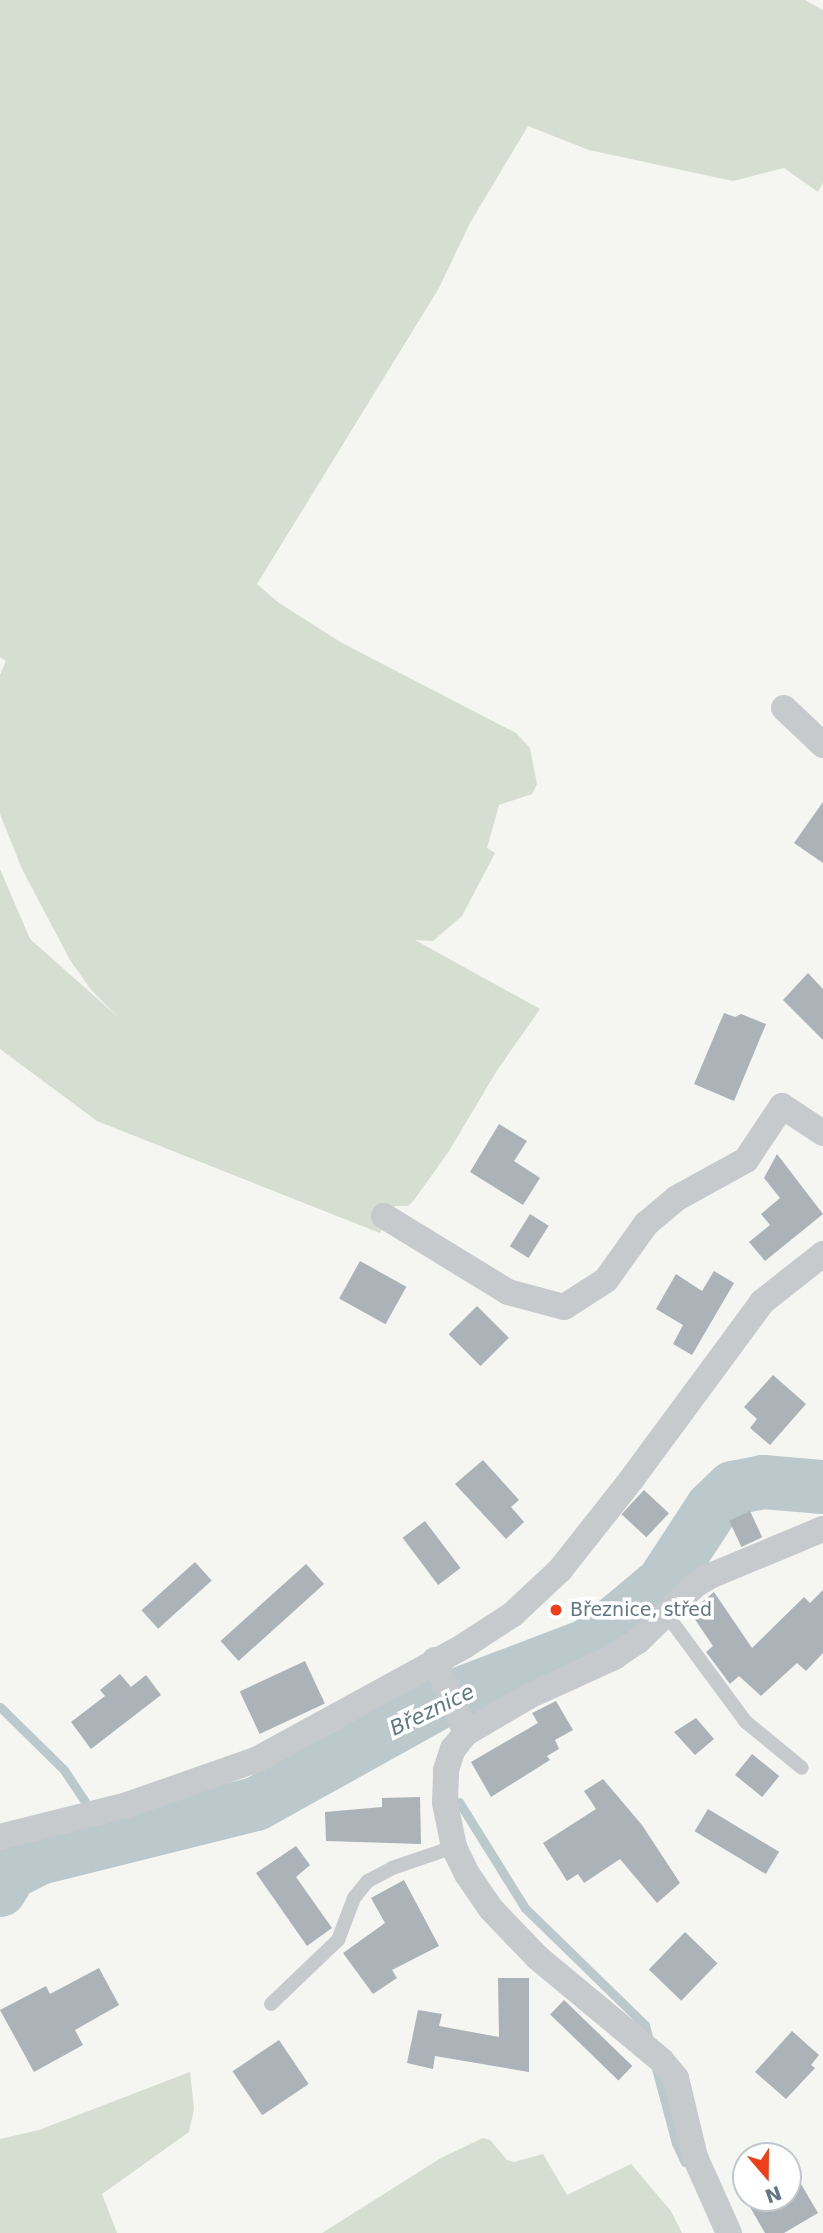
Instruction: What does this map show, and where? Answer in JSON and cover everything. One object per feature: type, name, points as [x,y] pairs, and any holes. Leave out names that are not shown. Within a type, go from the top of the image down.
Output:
[{"type":"street","points":[[784,708],[823,745]]},
{"type":"street","points":[[384,1216],[508,1292],[564,1307],[606,1280],[646,1224],[677,1198],[746,1160],[782,1107],[823,1133]]},
{"type":"street","points":[[0,1837],[127,1805],[209,1778],[269,1754],[440,1670],[513,1614],[560,1570],[631,1480],[762,1302],[823,1254]]},
{"type":"street","points":[[462,1723],[614,1657],[638,1641],[682,1598],[710,1576],[823,1529]]},
{"type":"street","points":[[440,1670],[462,1723],[446,1770],[445,1804],[454,1847],[467,1874],[512,1933],[672,2071],[680,2086],[695,2157],[729,2233]]},
{"type":"lane","points":[[667,1615],[746,1723],[802,1768]]},
{"type":"lane","points":[[271,2004],[338,1940],[354,1898],[368,1881],[392,1868],[454,1847]]},
{"type":"shaded area","points":[[0,0],[805,0],[823,10],[823,183],[818,192],[784,168],[733,181],[589,150],[528,126],[470,223],[439,288],[257,584],[279,603],[342,643],[516,733],[530,748],[537,784],[532,794],[499,805],[487,848],[495,853],[462,916],[433,941],[415,940],[540,1009],[496,1072],[449,1151],[414,1200],[408,1206],[395,1206],[380,1233],[97,1121],[0,1049],[0,869],[30,939],[118,1017],[92,991],[70,960],[22,869],[0,814],[0,675],[6,661],[0,657]]},
{"type":"shaded area","points":[[190,2072],[194,2109],[189,2132],[102,2194],[117,2233],[0,2233],[0,2139],[39,2130]]},
{"type":"shaded area","points":[[483,2138],[490,2140],[507,2160],[514,2162],[543,2154],[567,2195],[631,2164],[671,2211],[682,2233],[322,2233],[441,2158]]},
{"type":"building","points":[[823,802],[823,863],[794,843]]},
{"type":"building","points":[[808,973],[823,989],[823,1040],[783,1000]]},
{"type":"building","points":[[724,1013],[735,1017],[741,1014],[766,1024],[734,1101],[694,1084]]},
{"type":"building","points":[[499,1124],[527,1141],[514,1161],[540,1178],[523,1205],[470,1172]]},
{"type":"building","points":[[777,1154],[823,1214],[765,1261],[749,1242],[770,1225],[761,1214],[780,1198],[764,1178]]},
{"type":"building","points":[[530,1214],[549,1226],[529,1258],[510,1246]]},
{"type":"building","points":[[360,1261],[406,1287],[386,1324],[339,1299]]},
{"type":"building","points":[[714,1271],[734,1283],[692,1355],[673,1344],[683,1325],[656,1309],[676,1274],[702,1291]]},
{"type":"building","points":[[477,1306],[509,1338],[481,1366],[449,1334]]},
{"type":"building","points":[[773,1375],[806,1404],[770,1445],[750,1428],[757,1419],[744,1407]]},
{"type":"building","points":[[483,1460],[519,1500],[511,1507],[524,1522],[506,1539],[455,1484]]},
{"type":"building","points":[[644,1490],[669,1513],[646,1537],[621,1514]]},
{"type":"building","points":[[750,1511],[762,1537],[741,1547],[729,1521]]},
{"type":"building","points":[[425,1521],[461,1568],[438,1585],[403,1538]]},
{"type":"building","points":[[195,1562],[212,1581],[158,1629],[141,1610]]},
{"type":"building","points":[[306,1564],[324,1584],[239,1661],[221,1641]]},
{"type":"building","points":[[823,1590],[823,1653],[806,1671],[797,1663],[761,1696],[739,1676],[730,1684],[706,1652],[713,1646],[690,1612],[714,1592],[752,1648],[804,1597],[810,1603]]},
{"type":"building","points":[[305,1661],[325,1704],[260,1734],[240,1691]]},
{"type":"building","points":[[120,1674],[131,1687],[146,1675],[161,1695],[91,1749],[71,1722],[105,1696],[100,1690]]},
{"type":"building","points":[[556,1701],[573,1730],[555,1740],[559,1749],[547,1756],[550,1760],[491,1797],[471,1762],[538,1723],[532,1713]]},
{"type":"building","points":[[696,1718],[714,1739],[695,1755],[674,1732]]},
{"type":"building","points":[[752,1754],[779,1776],[762,1797],[735,1775]]},
{"type":"building","points":[[603,1779],[642,1825],[680,1883],[657,1903],[620,1859],[584,1883],[578,1874],[567,1881],[543,1843],[596,1809],[584,1791]]},
{"type":"building","points":[[420,1797],[421,1844],[326,1841],[325,1812],[382,1807],[382,1798]]},
{"type":"building","points":[[708,1809],[779,1852],[766,1874],[695,1831]]},
{"type":"building","points":[[296,1846],[310,1865],[296,1877],[332,1928],[307,1946],[256,1873]]},
{"type":"building","points":[[404,1880],[439,1946],[392,1970],[397,1978],[373,1994],[343,1953],[385,1923],[371,1898]]},
{"type":"building","points":[[685,1932],[717,1963],[681,2001],[649,1969]]},
{"type":"building","points":[[99,1968],[119,2005],[75,2030],[83,2045],[34,2072],[0,2010],[46,1986],[50,1994]]},
{"type":"building","points":[[498,1978],[529,1978],[529,2072],[435,2056],[433,2069],[407,2063],[418,2010],[442,2014],[439,2026],[499,2037]]},
{"type":"building","points":[[564,2000],[632,2066],[618,2080],[550,2014]]},
{"type":"building","points":[[792,2031],[819,2055],[811,2065],[815,2068],[786,2099],[755,2072]]},
{"type":"building","points":[[279,2040],[309,2084],[262,2115],[233,2071]]},
{"type":"building","points":[[802,2186],[818,2213],[784,2233],[765,2233],[753,2212],[802,2212]]},
{"type":"waterway","name":"Březnice","points":[[0,1890],[10,1873],[39,1858],[256,1804],[439,1702],[589,1645],[663,1583],[712,1508],[733,1488],[763,1482],[823,1487]]},
{"type":"waterway","points":[[436,1728],[439,1702]]},
{"type":"waterway","points":[[0,1707],[64,1770],[110,1839]]},
{"type":"waterway","points":[[459,1802],[525,1908],[645,2025],[649,2041]]},
{"type":"waterway","points":[[656,2068],[676,2143],[685,2162]]},
{"type":"place","name":"Březnice, střed","points":[[556,1610]]}]
